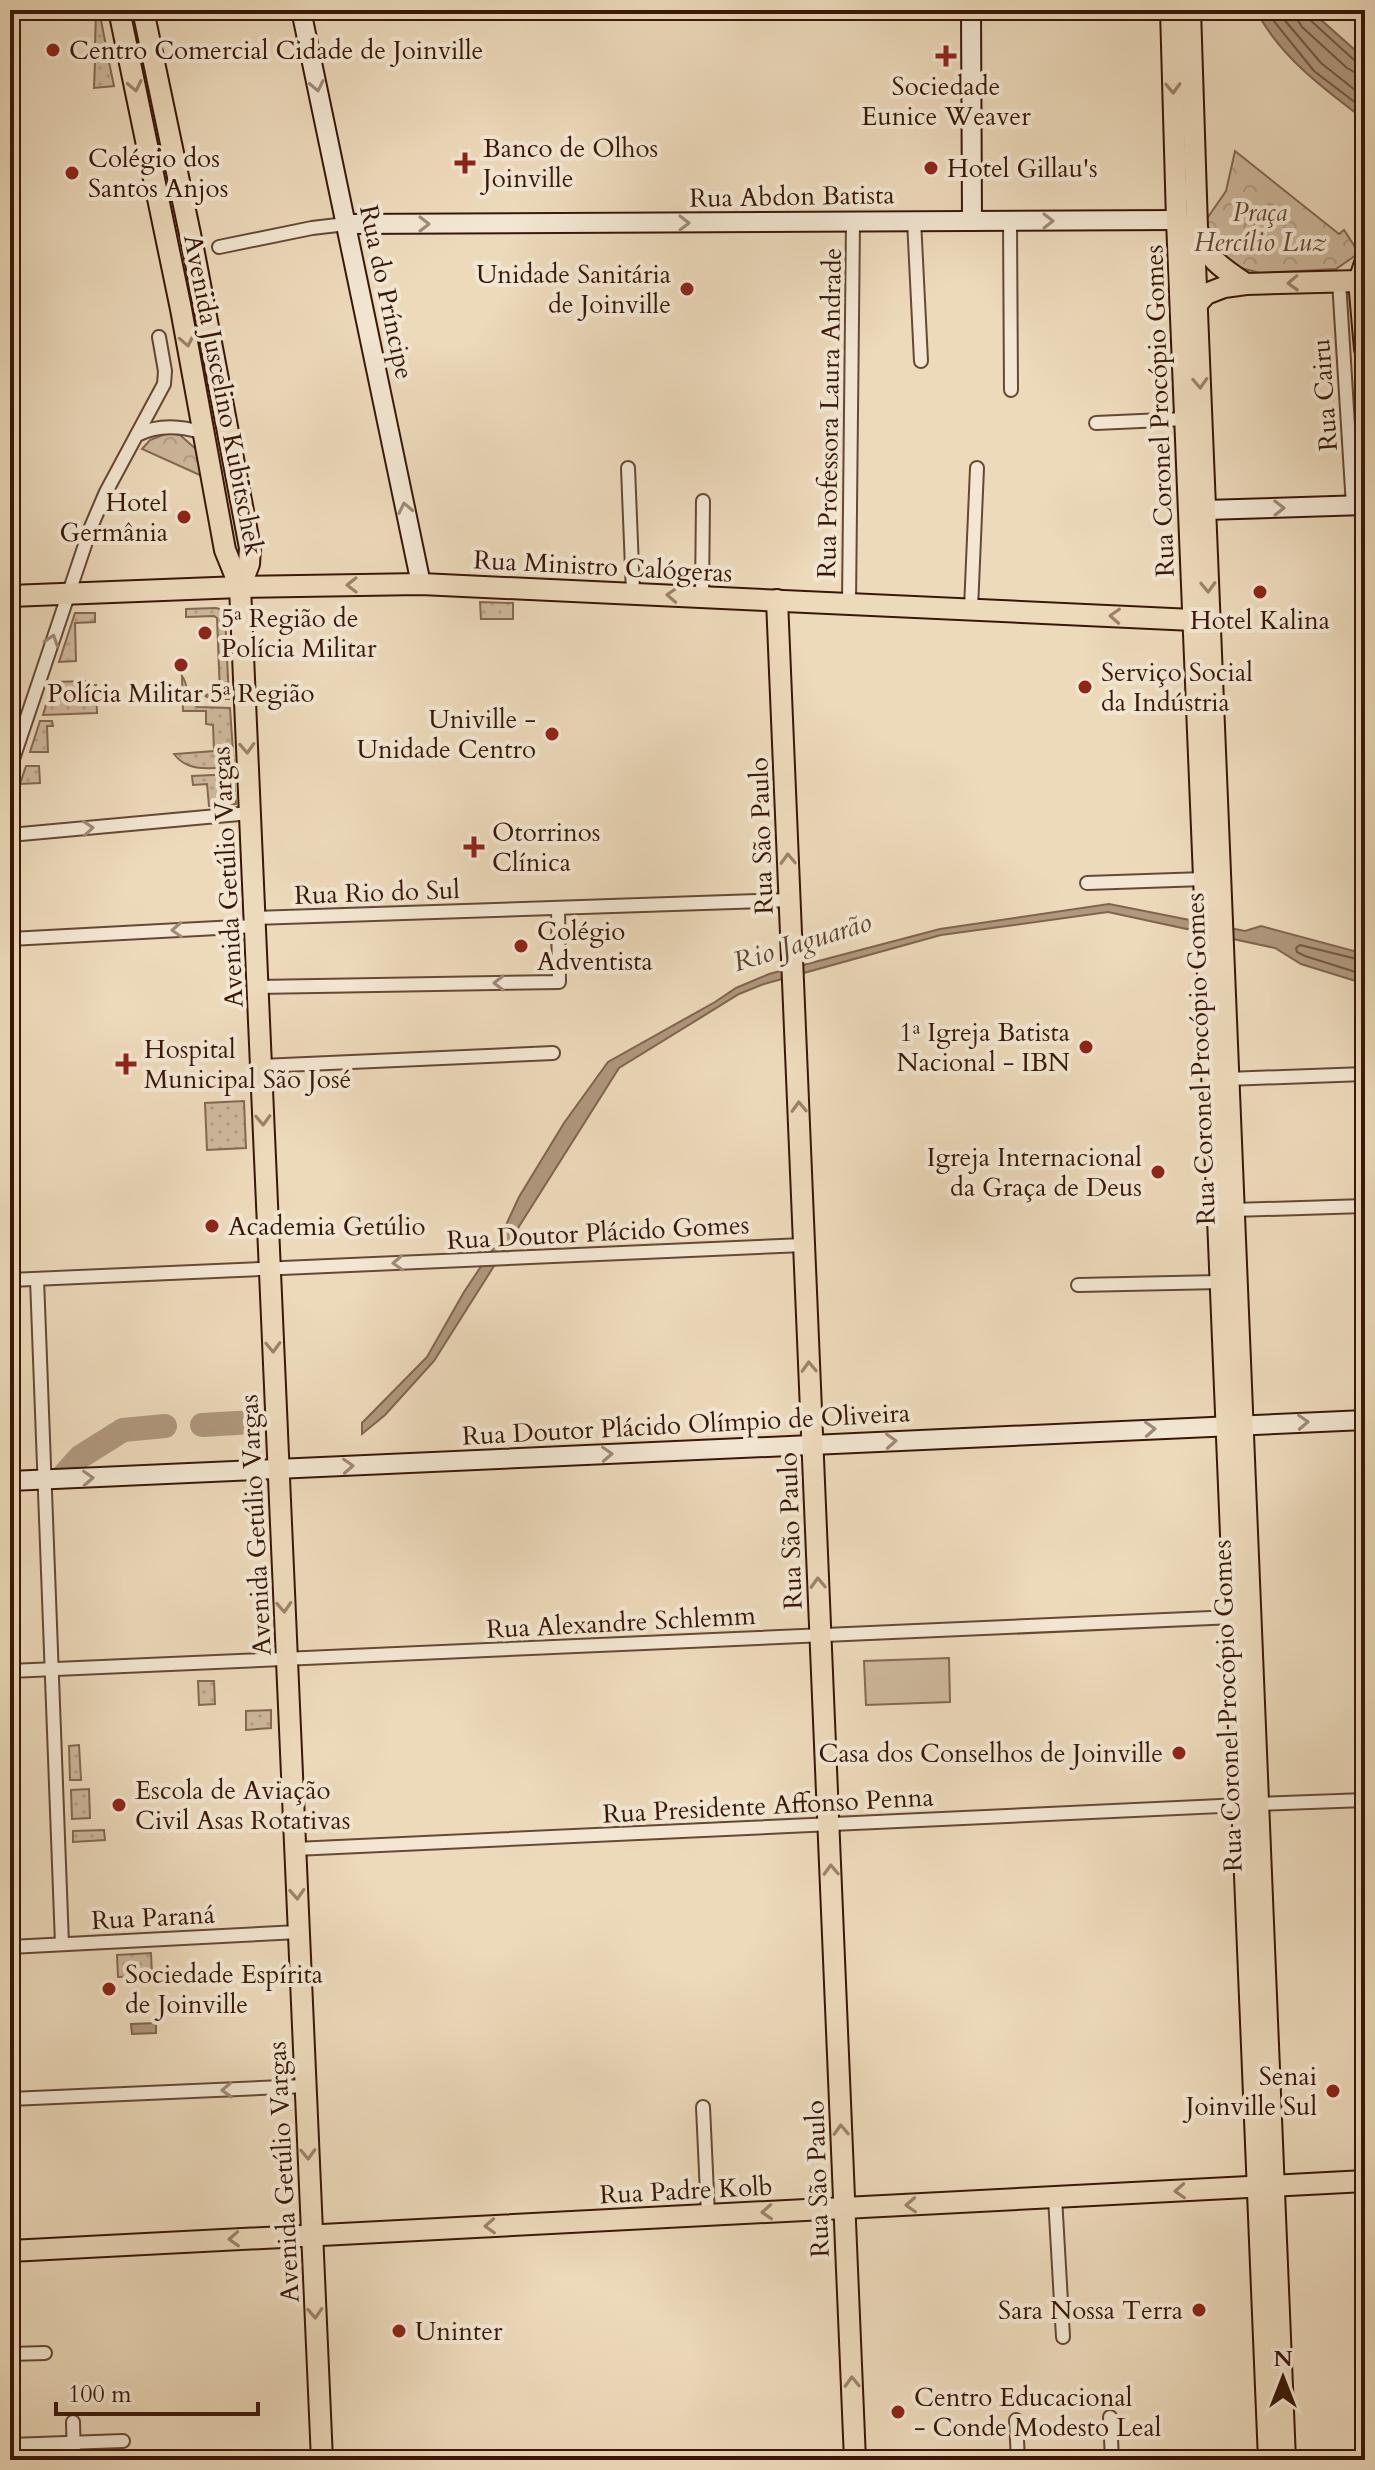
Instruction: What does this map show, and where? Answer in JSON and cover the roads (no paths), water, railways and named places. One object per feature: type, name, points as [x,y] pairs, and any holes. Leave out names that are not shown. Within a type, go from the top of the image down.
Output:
[{"type":"main road","name":"Avenida Juscelino Kubitschek","points":[[119,10],[225,550],[240,587]]},
{"type":"main road","name":"Avenida Juscelino Kubitschek","points":[[143,10],[194,253],[250,548],[249,564],[240,587]]},
{"type":"main road","name":"Rua do Príncipe","points":[[301,10],[421,584]]},
{"type":"main road","points":[[971,10],[972,221]]},
{"type":"main road","points":[[1171,10],[1177,220]]},
{"type":"main road","points":[[1190,10],[1197,228],[1204,249],[1223,268],[1246,284]]},
{"type":"main road","points":[[1177,220],[1195,208]]},
{"type":"main road","name":"Rua Abdon Batista","points":[[346,224],[1177,220]]},
{"type":"main road","name":"Rua Coronel Procópio Gomes","points":[[1177,220],[1193,253],[1196,305],[1205,510],[1212,915],[1227,1079],[1233,1210],[1234,1617],[1250,1805]]},
{"type":"main road","name":"Rua Coronel Procópio Gomes","points":[[1177,220],[1204,879],[1212,915]]},
{"type":"main road","points":[[1196,305],[1214,290],[1246,284],[1357,276],[1365,349]]},
{"type":"main road","points":[[1205,510],[1359,506]]},
{"type":"main road","name":"Rua Ministro Calógeras","points":[[10,596],[421,584],[1193,620]]},
{"type":"main road","name":"Avenida Getúlio Vargas","points":[[240,587],[322,2460]]},
{"type":"main road","name":"Rua São Paulo","points":[[777,600],[855,2460]]},
{"type":"main road","name":"Rua Coronel Procópio Gomes","points":[[1214,947],[1220,1282],[1234,1426],[1266,2186],[1285,2460]]},
{"type":"main road","name":"Rua Doutor Plácido Olímpio de Oliveira","points":[[10,1481],[1365,1420]]},
{"type":"main road","name":"Rua Padre Kolb","points":[[10,2251],[1365,2181]]},
{"type":"main road","name":"Rua Coronel Procópio Gomes","points":[[1266,2186],[1269,2460]]},
{"type":"street","points":[[914,220],[921,361]]},
{"type":"street","points":[[1010,221],[1011,390]]},
{"type":"street","name":"Rua Professora Laura Andrade","points":[[849,604],[853,222]]},
{"type":"street","name":"Rua Abdon Batista","points":[[219,247],[346,224]]},
{"type":"street","name":"Rua Cairu","points":[[1357,276],[1359,506]]},
{"type":"street","points":[[10,768],[67,594],[106,492],[165,378],[159,337]]},
{"type":"street","points":[[1096,423],[1185,419]]},
{"type":"street","points":[[137,435],[165,427],[185,427],[204,433]]},
{"type":"street","points":[[628,468],[633,593]]},
{"type":"street","points":[[971,609],[977,468]]},
{"type":"street","points":[[702,597],[703,501]]},
{"type":"street","points":[[10,835],[250,813]]},
{"type":"street","points":[[1087,883],[1204,879]]},
{"type":"street","name":"Rua Rio do Sul","points":[[10,939],[255,922],[790,900]]},
{"type":"street","points":[[257,987],[559,982],[558,908]]},
{"type":"street","points":[[261,1066],[553,1053]]},
{"type":"street","points":[[1227,1079],[1365,1074]]},
{"type":"street","points":[[1233,1210],[1365,1206]]},
{"type":"street","name":"Rua Doutor Plácido Gomes","points":[[10,1280],[804,1245]]},
{"type":"street","points":[[37,1279],[62,1944]]},
{"type":"street","points":[[1078,1285],[1220,1282]]},
{"type":"street","name":"Rua Alexandre Schlemm","points":[[10,1671],[1234,1617]]},
{"type":"street","name":"Rua Presidente Affonso Penna","points":[[295,1849],[1365,1800]]},
{"type":"street","name":"Rua Paraná","points":[[10,1947],[299,1932]]},
{"type":"street","points":[[10,2099],[305,2086]]},
{"type":"street","points":[[703,2107],[708,2215]]},
{"type":"street","points":[[1055,2197],[1063,2337]]},
{"type":"street","points":[[10,2354],[45,2353]]},
{"type":"street","points":[[1110,2417],[1112,2460]]},
{"type":"street","points":[[1016,2420],[1018,2460]]},
{"type":"street","points":[[73,2422],[74,2460]]},
{"type":"street","points":[[10,2445],[123,2441]]},
{"type":"water","points":[[1256,10],[1310,10],[1365,59],[1365,120],[1290,57]]},
{"type":"water","name":"Rio Jaguarão","points":[[1109,904],[1245,931],[1261,926],[1365,954],[1365,984],[1301,964],[1275,948],[1108,912],[941,935],[764,984],[739,994],[619,1068],[434,1361],[385,1415],[362,1434],[362,1423],[427,1357],[464,1292],[500,1238],[519,1197],[564,1123],[608,1062],[736,988],[769,974],[940,929]]},
{"type":"water","points":[[156,2023],[156,2033],[132,2034],[131,2024]]},
{"type":"waterway","name":"Rio Jaguarão","points":[[202,1425],[254,1422]]},
{"type":"waterway","name":"Rio Jaguarão","points":[[63,1476],[80,1457],[123,1430],[165,1426]]},
{"type":"place","name":"Centro Comercial Cidade de Joinville","points":[[53,50]]},
{"type":"place","name":"Sociedade Eunice Weaver","points":[[946,56]]},
{"type":"place","name":"Banco de Olhos Joinville","points":[[465,163]]},
{"type":"place","name":"Hotel Gillau's","points":[[931,168]]},
{"type":"place","name":"Colégio dos Santos Anjos","points":[[72,173]]},
{"type":"place","name":"Unidade Sanitária de Joinville","points":[[687,289]]},
{"type":"place","name":"Hotel Germânia","points":[[184,517]]},
{"type":"place","name":"Hotel Kalina","points":[[1260,592]]},
{"type":"place","name":"5ª Região de Polícia Militar","points":[[205,633]]},
{"type":"place","name":"Polícia Militar 5ª Região","points":[[181,665]]},
{"type":"place","name":"Serviço Social da Indústria","points":[[1085,687]]},
{"type":"place","name":"Univille - Unidade Centro","points":[[552,734]]},
{"type":"place","name":"Otorrinos Clínica","points":[[474,847]]},
{"type":"place","name":"Colégio Adventista","points":[[521,946]]},
{"type":"place","name":"1ª Igreja Batista Nacional - IBN","points":[[1086,1047]]},
{"type":"place","name":"Hospital Municipal São José","points":[[126,1064]]},
{"type":"place","name":"Igreja Internacional da Graça de Deus","points":[[1158,1172]]},
{"type":"place","name":"Academia Getúlio","points":[[212,1226]]},
{"type":"place","name":"Casa dos Conselhos de Joinville","points":[[1179,1753]]},
{"type":"place","name":"Escola de Aviação Civil Asas Rotativas","points":[[119,1805]]},
{"type":"place","name":"Sociedade Espírita de Joinville","points":[[109,1989]]},
{"type":"place","name":"Senai Joinville Sul","points":[[1333,2091]]},
{"type":"place","name":"Sara Nossa Terra","points":[[1199,2310]]},
{"type":"place","name":"Uninter","points":[[399,2331]]},
{"type":"place","name":"Centro Educacional - Conde Modesto Leal","points":[[898,2412]]},
{"type":"park label","name":"Praça Hercílio Luz","points":[[1260,227]]}]
